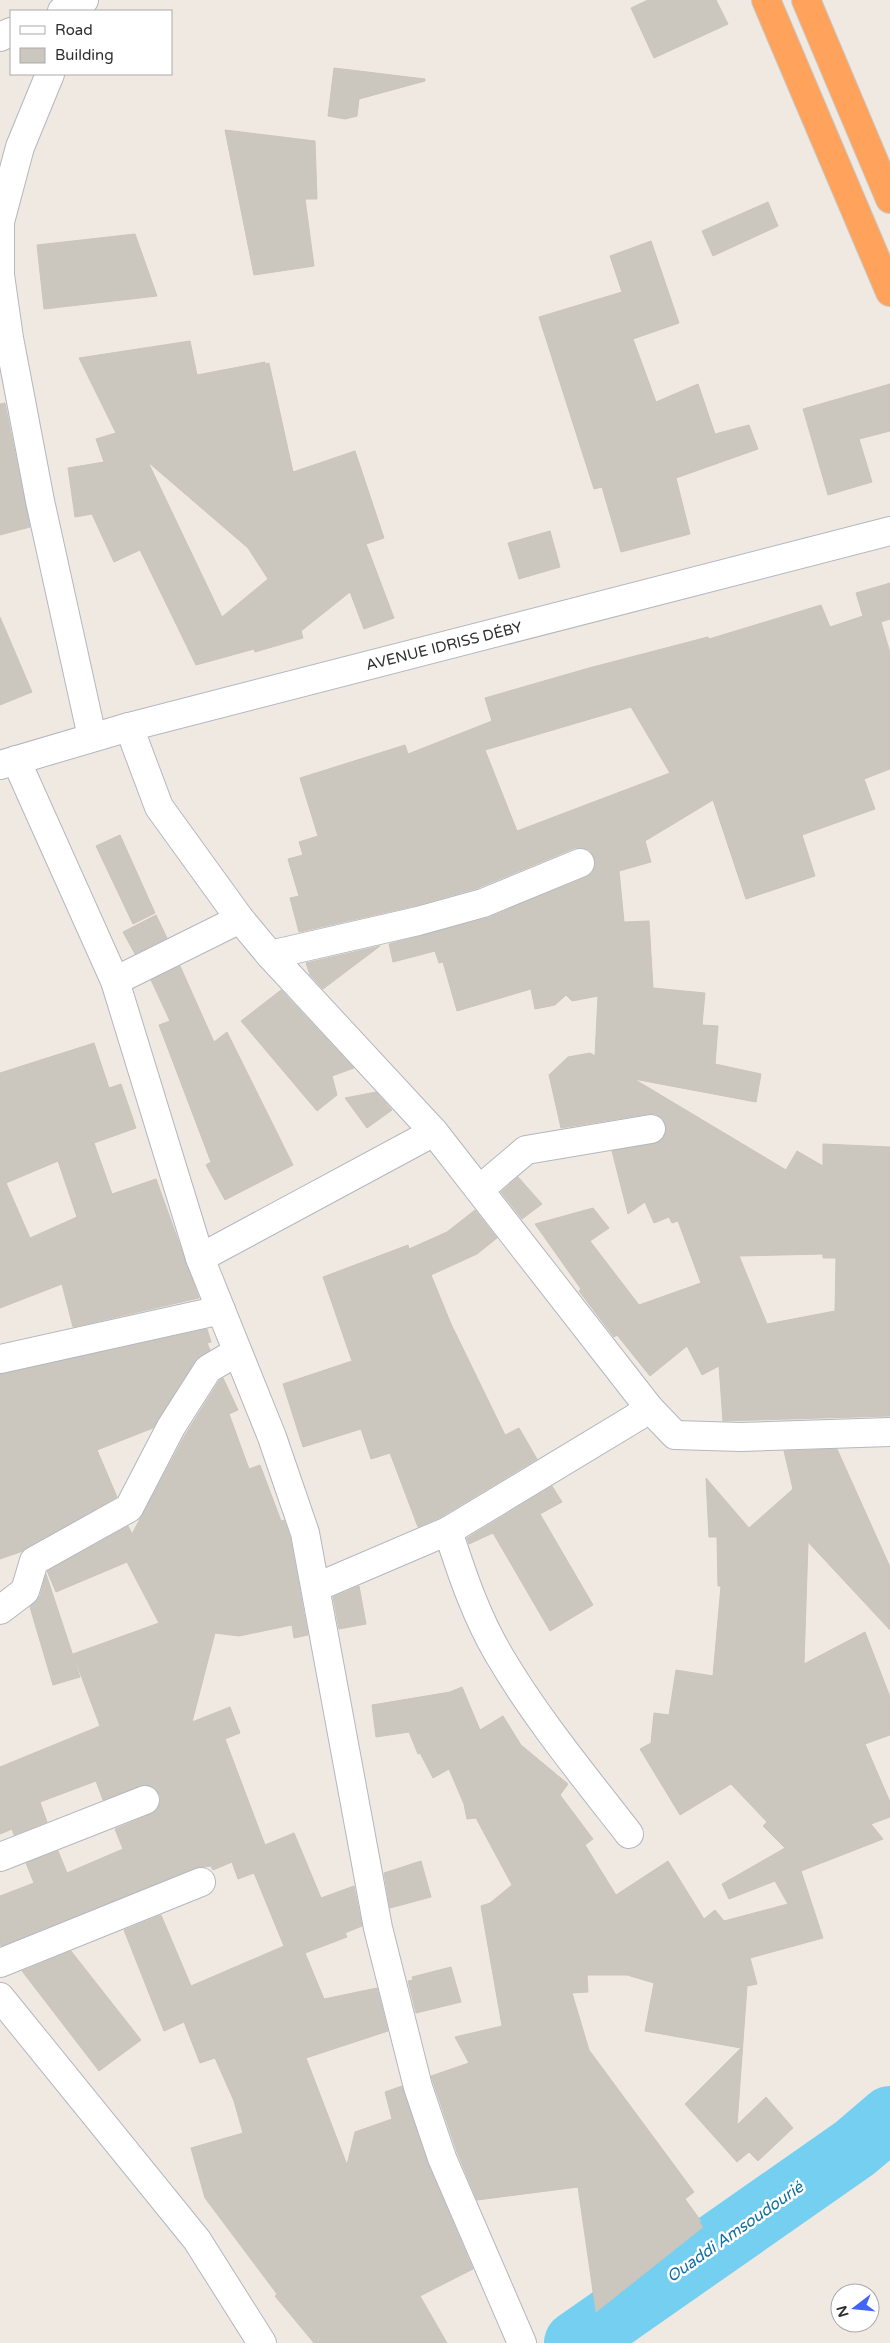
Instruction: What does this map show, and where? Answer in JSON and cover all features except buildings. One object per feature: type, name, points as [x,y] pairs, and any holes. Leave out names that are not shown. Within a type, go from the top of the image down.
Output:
[{"type":"highway","points":[[766,0],[884,257],[890,292]]},
{"type":"highway","points":[[806,0],[890,200]]},
{"type":"street","points":[[50,75],[20,147],[0,222],[0,275],[9,338],[40,501],[92,738]]},
{"type":"street","name":"AVENUE IDRISS DÉBY","points":[[8,762],[129,727],[890,531]]},
{"type":"street","points":[[129,727],[159,807],[240,919],[270,955],[434,1132],[650,1409],[676,1436],[741,1437],[890,1432]]},
{"type":"street","points":[[8,762],[116,982],[200,1258],[272,1437],[305,1533],[317,1587],[378,1928],[418,2087],[442,2158],[522,2343]]},
{"type":"street","points":[[270,955],[418,922],[483,903],[580,862]]},
{"type":"street","points":[[116,982],[240,919]]},
{"type":"street","points":[[480,1189],[526,1150],[651,1129]]},
{"type":"street","points":[[200,1258],[434,1132]]},
{"type":"street","points":[[0,1359],[221,1310]]},
{"type":"street","points":[[0,1610],[25,1591],[34,1561],[129,1508],[171,1427],[208,1370],[238,1352]]},
{"type":"street","points":[[317,1587],[448,1531],[650,1409]]},
{"type":"street","points":[[448,1531],[469,1595],[498,1653],[530,1704],[629,1834]]},
{"type":"street","points":[[0,1857],[145,1800]]},
{"type":"street","points":[[0,1963],[201,1882]]},
{"type":"street","points":[[0,1997],[86,2100],[197,2240],[262,2343]]},
{"type":"waterway","name":"Ouaddi Amsoudourié","points":[[576,2343],[855,2148],[890,2118]]}]
